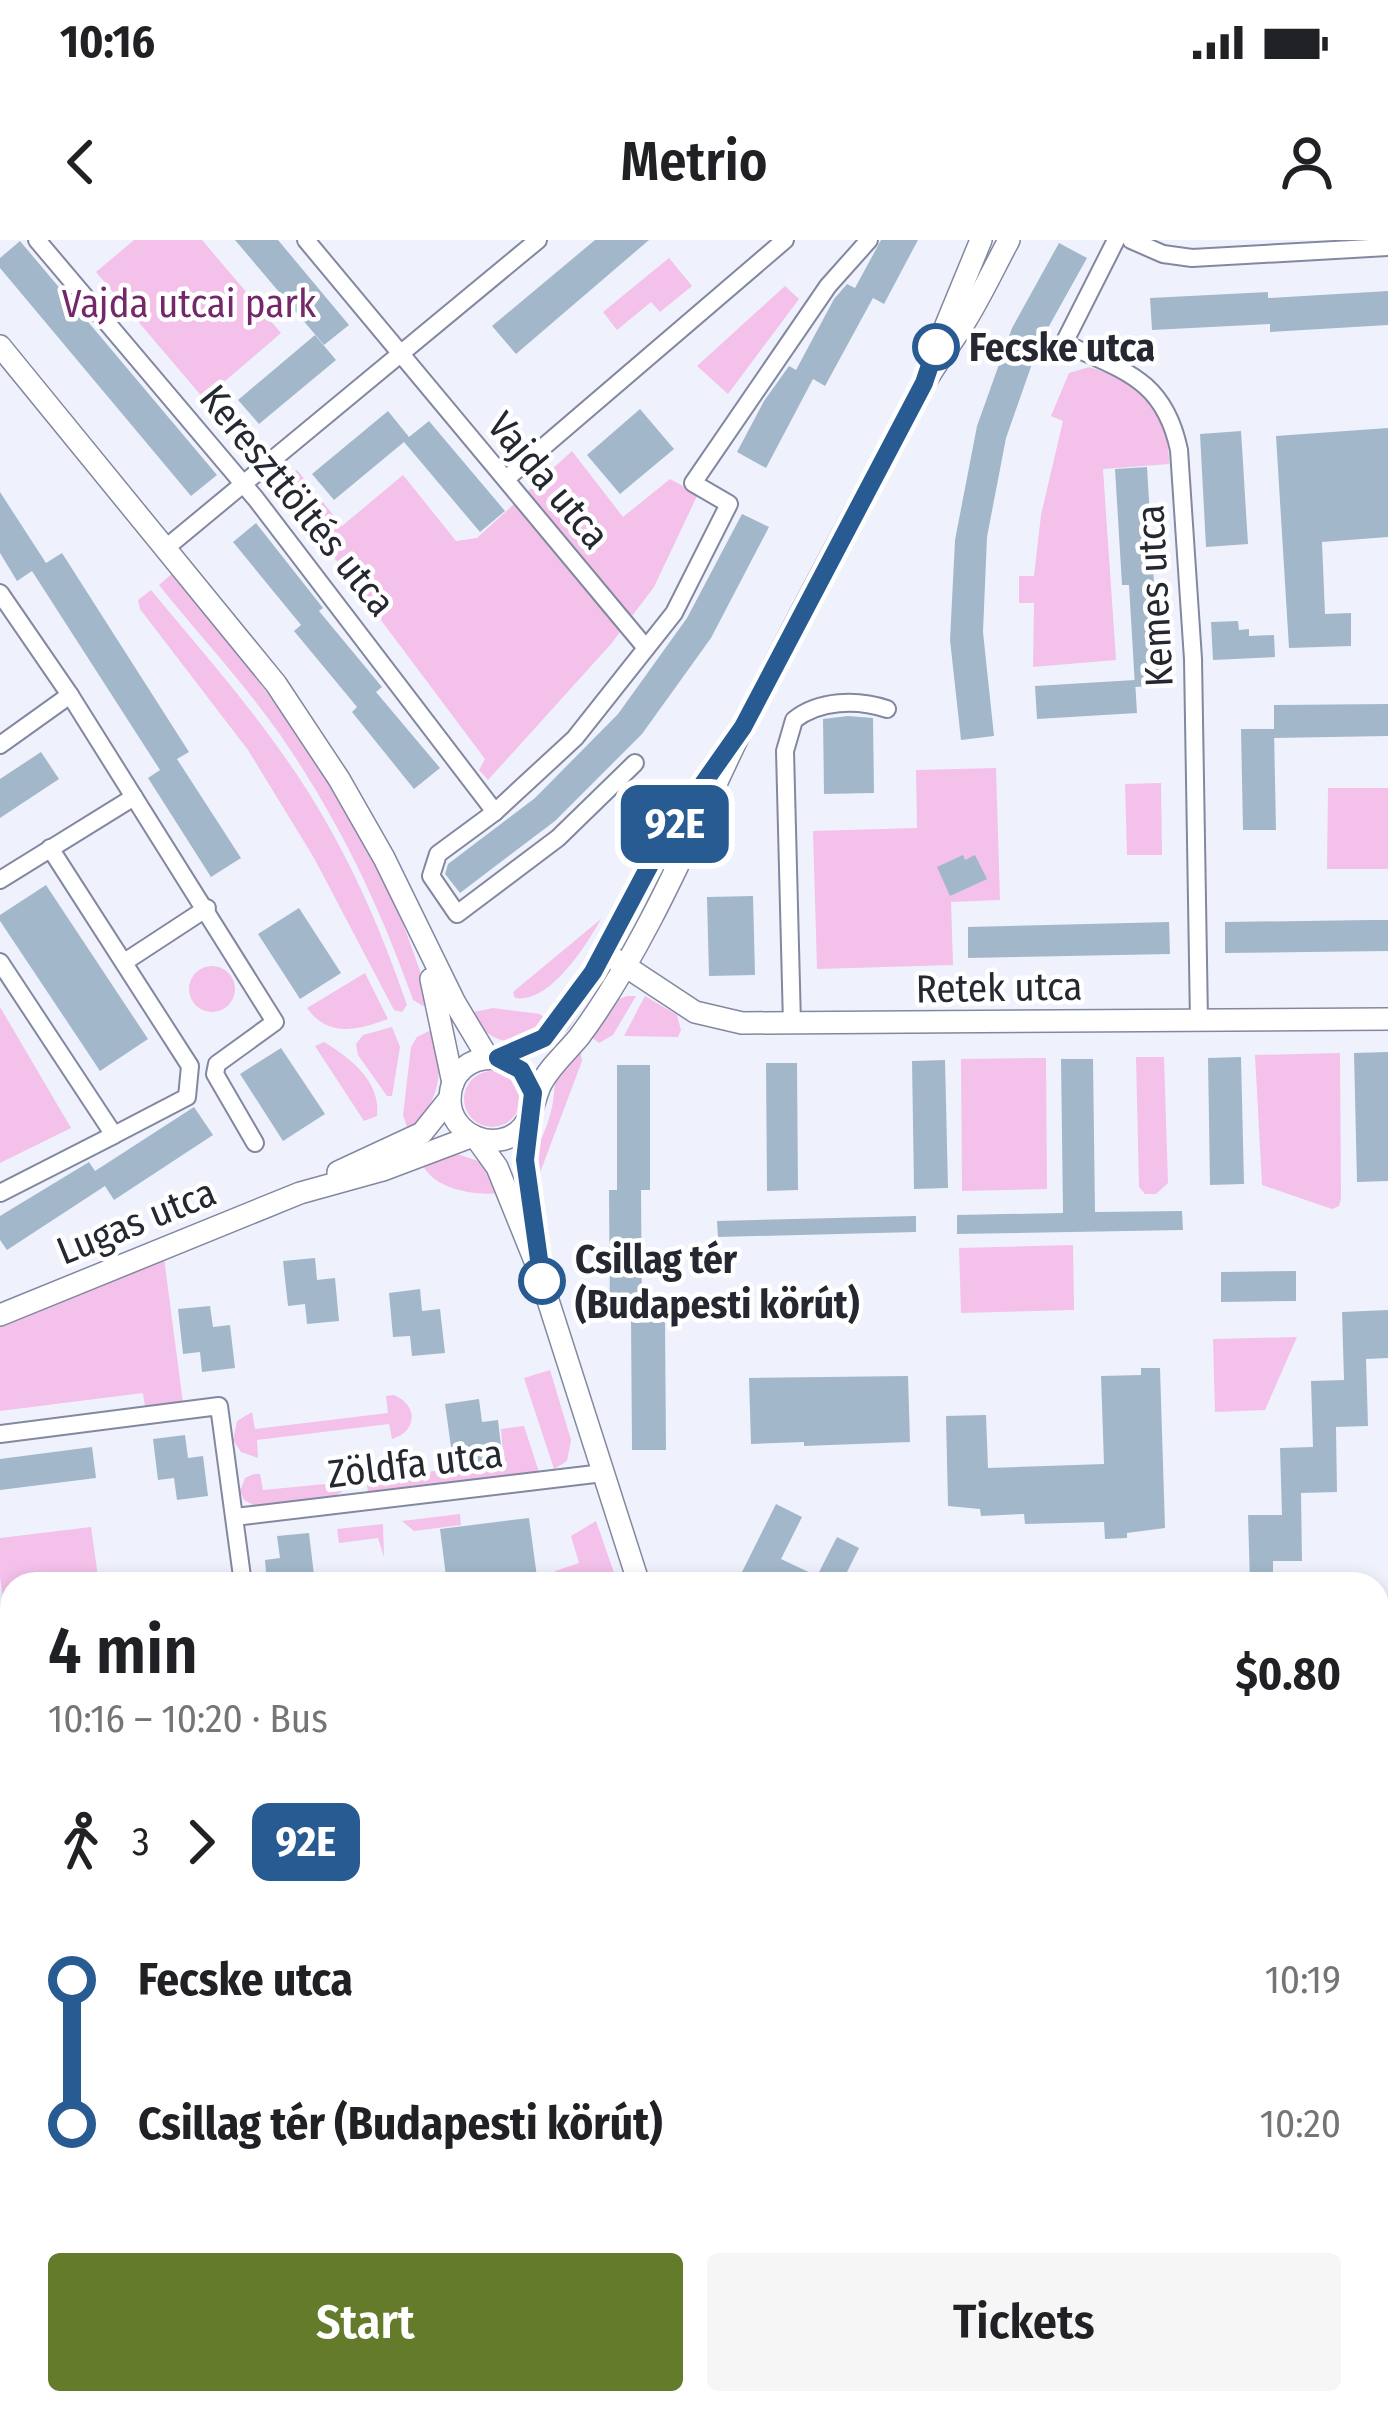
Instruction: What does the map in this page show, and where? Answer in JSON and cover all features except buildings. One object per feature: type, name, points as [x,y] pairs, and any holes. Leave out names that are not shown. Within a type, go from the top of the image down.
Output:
[{"type":"street","name":"Kereszttöltés utca","points":[[37,240],[242,482],[495,812]]},
{"type":"street","name":"Vajda utca","points":[[306,240],[646,648]]},
{"type":"street","points":[[166,547],[538,240]]},
{"type":"street","points":[[506,479],[785,240]]},
{"type":"street","points":[[635,763],[558,838],[457,914],[431,876],[438,854],[495,812],[575,738],[674,613],[729,504],[693,484],[828,286],[869,240]]},
{"type":"street","points":[[924,383],[981,240]]},
{"type":"street","points":[[475,1137],[490,1141],[508,1137],[531,1112],[547,1073],[579,1037],[627,966],[743,727],[924,383],[967,319],[1010,240]]},
{"type":"street","name":"Kemes utca","points":[[1116,240],[1064,343],[1135,376],[1156,393],[1173,421],[1179,450],[1192,659],[1199,1021]]},
{"type":"street","points":[[1131,240],[1163,254],[1192,258],[1388,247]]},
{"type":"street","points":[[0,346],[276,683],[339,779],[454,1003],[493,1058],[521,1070],[533,1093],[525,1160],[537,1266]]},
{"type":"street","points":[[0,593],[207,908],[275,1022],[217,1064],[215,1074],[255,1143]]},
{"type":"street","points":[[0,745],[70,695]]},
{"type":"street","points":[[792,1024],[785,751],[794,720],[820,705],[868,703],[887,709]]},
{"type":"street","points":[[452,1090],[467,1066],[544,1038],[604,952],[662,842],[743,727]]},
{"type":"street","points":[[0,880],[134,796]]},
{"type":"street","points":[[50,848],[125,962],[207,908]]},
{"type":"street","points":[[412,915],[438,1003],[455,1120],[497,1167],[537,1266],[635,1572]]},
{"type":"street","name":"Retek utca","points":[[604,952],[695,1012],[742,1023],[1388,1019]]},
{"type":"street","points":[[0,962],[114,1135]]},
{"type":"street","name":"Lugas utca","points":[[0,1193],[187,1097],[190,1066],[125,962]]},
{"type":"street","name":"Lugas utca","points":[[0,1315],[300,1193],[422,1132],[452,1090]]},
{"type":"street","name":"Lugas utca","points":[[300,1193],[475,1137]]},
{"type":"street","points":[[0,1434],[220,1406],[242,1572]]},
{"type":"street","name":"Zöldfa utca","points":[[235,1517],[603,1473]]},
{"type":"green space","name":"Vajda utcai park","points":[[134,240],[202,240],[281,333],[204,399],[96,272]]},
{"type":"green space","points":[[669,258],[692,286],[660,312],[651,302],[617,330],[603,312]]},
{"type":"green space","points":[[785,286],[799,299],[728,394],[697,366]]},
{"type":"green space","points":[[1089,367],[1121,381],[1147,401],[1164,428],[1169,464],[1103,469],[1116,660],[1033,667],[1034,603],[1019,603],[1019,576],[1034,576],[1041,515],[1063,421],[1051,416],[1069,373]]},
{"type":"green space","points":[[572,451],[623,517],[670,479],[698,494],[654,587],[611,644],[488,780],[479,770],[485,759],[279,484],[297,470],[342,526],[403,475],[456,541],[477,538]]},
{"type":"green space","points":[[174,572],[267,692],[349,819],[396,908],[431,1003],[423,1006],[413,1000],[356,864],[302,767],[252,697],[159,585]]},
{"type":"green space","points":[[151,590],[249,708],[319,809],[382,938],[407,1005],[402,1012],[394,1010],[314,858],[248,750],[140,609],[138,600]]},
{"type":"green space","points":[[996,768],[1000,900],[951,902],[953,965],[817,969],[813,831],[917,828],[916,770]]},
{"type":"green space","points":[[1161,783],[1162,855],[1127,855],[1125,784]]},
{"type":"green space","points":[[1328,788],[1388,788],[1388,869],[1327,869]]},
{"type":"green space","points":[[601,919],[553,983],[541,992],[515,998],[513,992]]},
{"type":"green space","points":[[212,966],[228,973],[235,989],[228,1005],[212,1012],[196,1005],[189,989],[196,973]]},
{"type":"green space","points":[[365,973],[388,1019],[334,1028],[307,1008]]},
{"type":"green space","points":[[636,996],[613,1035],[599,1043],[590,1036],[617,1000]]},
{"type":"green space","points":[[645,996],[677,1015],[678,1037],[624,1036]]},
{"type":"green space","points":[[0,1007],[71,1128],[0,1163]]},
{"type":"green space","points":[[493,1008],[540,1014],[550,1023],[515,1040],[497,1039],[469,1013]]},
{"type":"green space","points":[[392,1027],[400,1047],[392,1096],[387,1096],[358,1055],[356,1044],[363,1035]]},
{"type":"green space","points":[[437,1027],[434,1096],[409,1133],[403,1115],[411,1047],[417,1037]]},
{"type":"green space","points":[[324,1042],[369,1081],[377,1116],[364,1121],[315,1046]]},
{"type":"green space","points":[[580,1048],[582,1061],[535,1186],[535,1156],[558,1075]]},
{"type":"green space","points":[[1340,1053],[1341,1198],[1332,1209],[1262,1185],[1255,1055]]},
{"type":"green space","points":[[1136,1057],[1164,1057],[1168,1183],[1156,1194],[1145,1194],[1139,1187]]},
{"type":"green space","points":[[1046,1058],[1047,1189],[962,1191],[961,1059]]},
{"type":"green space","points":[[492,1071],[512,1079],[520,1099],[512,1119],[492,1127],[472,1119],[464,1099],[472,1079]]},
{"type":"green space","points":[[457,1154],[481,1162],[500,1193],[444,1185],[422,1163]]},
{"type":"green space","points":[[1073,1245],[1074,1310],[961,1313],[959,1248]]},
{"type":"green space","points":[[164,1258],[183,1403],[145,1407],[143,1393],[0,1411],[0,1327]]},
{"type":"green space","points":[[1297,1337],[1265,1410],[1215,1412],[1213,1339]]},
{"type":"green space","points":[[550,1370],[571,1440],[567,1461],[554,1469],[524,1378]]},
{"type":"green space","points":[[394,1395],[407,1405],[412,1418],[407,1430],[392,1439],[389,1424],[257,1440],[258,1458],[241,1452],[233,1440],[237,1421],[252,1412],[255,1429],[388,1413],[386,1396]]},
{"type":"green space","points":[[524,1426],[539,1472],[368,1492],[366,1478],[504,1464],[501,1429]]},
{"type":"green space","points":[[260,1474],[263,1490],[347,1482],[335,1496],[255,1506],[240,1491],[245,1478]]},
{"type":"green space","points":[[460,1514],[461,1525],[414,1531],[402,1521]]},
{"type":"green space","points":[[596,1521],[614,1572],[555,1572],[579,1563],[571,1536]]},
{"type":"green space","points":[[383,1524],[384,1557],[378,1538],[339,1543],[337,1529]]},
{"type":"green space","points":[[91,1527],[97,1572],[0,1572],[0,1538]]},
{"type":"bus line","name":"92E","points":[[542,1281],[525,1160],[533,1093],[521,1070],[498,1058],[544,1038],[593,972],[662,842],[743,727],[924,383],[936,347]]},
{"type":"place","name":"Fecske utca","points":[[936,347]]},
{"type":"place","name":"Csillag tér (Budapesti körút)","points":[[542,1281]]}]
